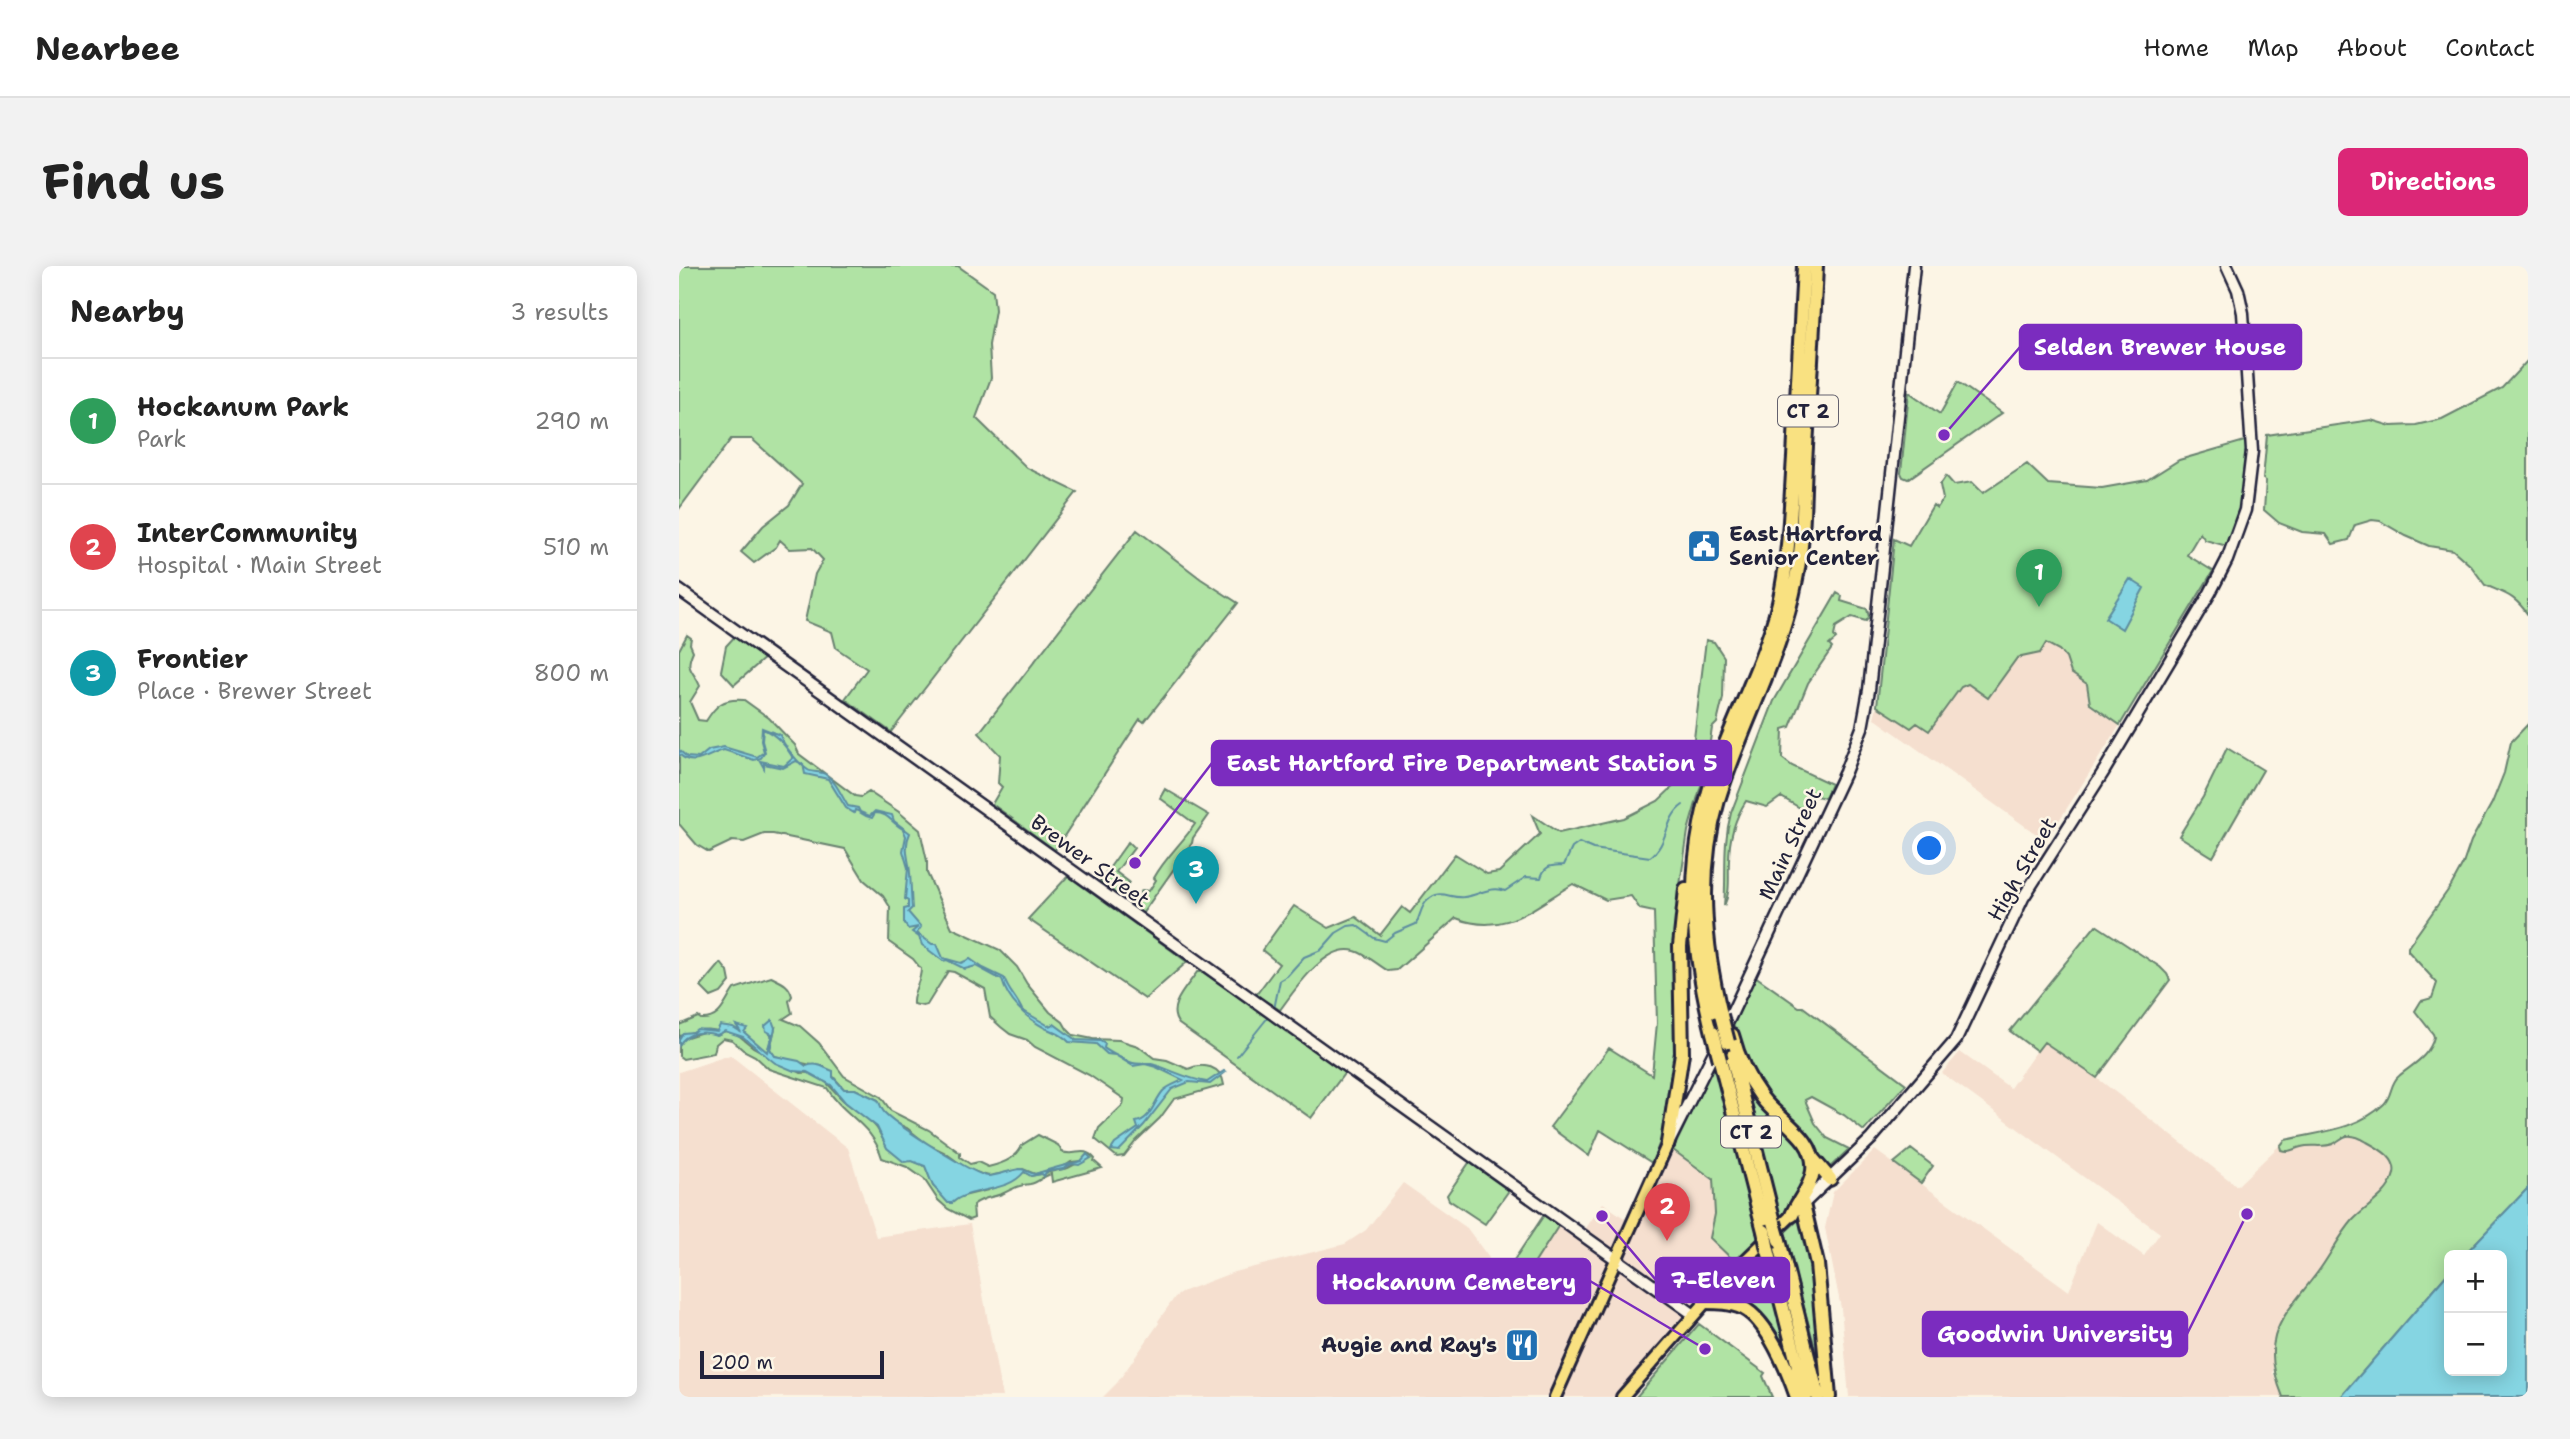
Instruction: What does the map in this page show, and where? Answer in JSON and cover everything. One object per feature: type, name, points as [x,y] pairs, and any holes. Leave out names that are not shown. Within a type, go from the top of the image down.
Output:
[{"type":"highway","name":"CT 2","points":[[1793,555],[1804,266]]},
{"type":"highway","name":"CT 2","points":[[1816,266],[1793,555],[1780,640],[1724,781],[1710,836],[1705,875],[1705,919],[1709,957],[1721,1010],[1818,1397]]},
{"type":"highway","name":"CT 2","points":[[1791,572],[1767,643],[1709,788],[1697,837],[1692,909],[1696,956],[1713,1033],[1806,1397]]},
{"type":"highway","points":[[1668,1143],[1682,1053],[1680,946],[1683,909],[1693,869]]},
{"type":"highway","points":[[1730,1039],[1758,1093],[1803,1139],[1813,1159],[1830,1179]]},
{"type":"highway","points":[[1792,1215],[1811,1181],[1813,1159]]},
{"type":"highway","points":[[1803,1204],[1817,1264],[1829,1397]]},
{"type":"highway","points":[[1704,1302],[1735,1305],[1756,1319],[1779,1355],[1797,1397]]},
{"type":"main road","name":"Main Street","points":[[1555,1397],[1668,1143],[1686,1112],[1859,739],[1868,699],[1914,266]]},
{"type":"main road","name":"High Street","points":[[1622,1397],[1704,1302],[1871,1139],[1956,1040],[2023,898],[2098,781],[2223,569],[2237,536],[2249,484],[2252,436],[2243,313],[2238,290],[2227,266]]},
{"type":"main road","name":"Brewer Street","points":[[679,590],[1693,1314]]},
{"type":"shaded area","points":[[2045,643],[2059,650],[2066,658],[2070,671],[2087,684],[2091,706],[2120,725],[2046,841],[1874,718],[1877,706],[1911,728],[1917,723],[1928,731],[1961,687],[1968,684],[1988,698],[2017,658],[2037,652]]},
{"type":"shaded area","points":[[2043,1042],[2097,1078],[2237,1186],[2281,1144],[2280,1148],[2287,1152],[2303,1146],[2332,1145],[2350,1136],[2381,1150],[2393,1161],[2393,1177],[2384,1192],[2339,1239],[2317,1274],[2306,1286],[2273,1341],[2273,1373],[2283,1397],[1849,1397],[1841,1308],[1825,1228],[1833,1192],[1875,1150],[2069,1291],[2097,1222],[2144,1256],[2160,1233],[1942,1073],[1960,1052],[2010,1088]]},
{"type":"shaded area","points":[[730,1055],[848,1148],[876,1237],[970,1224],[1002,1397],[679,1397],[679,1072]]},
{"type":"shaded area","points":[[1670,1147],[1713,1179],[1715,1214],[1710,1238],[1736,1263],[1695,1304],[1615,1397],[1103,1397],[1117,1383],[1175,1297],[1234,1272],[1345,1244],[1366,1230],[1403,1183],[1467,1228],[1489,1258],[1475,1277],[1509,1302],[1559,1225],[1569,1220],[1584,1231],[1603,1203],[1627,1220],[1637,1222]]},
{"type":"green space","points":[[679,266],[958,266],[993,291],[995,310],[989,345],[991,378],[976,418],[1027,468],[1077,492],[891,732],[845,699],[867,669],[836,648],[832,632],[805,621],[815,574],[823,560],[812,548],[790,549],[780,540],[776,547],[754,563],[741,552],[763,526],[789,505],[802,484],[752,439],[731,439],[679,509]]},
{"type":"green space","points":[[2528,360],[2528,615],[2514,599],[2485,585],[2471,566],[2453,550],[2429,546],[2380,521],[2372,520],[2355,525],[2349,540],[2333,544],[2326,534],[2302,532],[2279,523],[2264,510],[2266,481],[2263,479],[2267,435],[2371,420],[2391,426],[2416,425],[2442,419],[2502,388]]},
{"type":"green space","points":[[1958,382],[2002,413],[1908,479],[1903,477],[1901,473],[1909,392],[1940,414]]},
{"type":"green space","points":[[2248,440],[2243,494],[2227,546],[2205,540],[2200,533],[2187,555],[2213,571],[2120,725],[2090,704],[2087,684],[2071,673],[2066,658],[2059,650],[2046,643],[2040,653],[2017,658],[1988,698],[1968,684],[1961,687],[1929,731],[1917,723],[1911,728],[1877,706],[1894,539],[1909,546],[1933,505],[1937,508],[1943,499],[1940,485],[1946,476],[1954,485],[1972,482],[1983,493],[2027,464],[2048,484],[2102,488],[2147,480],[2179,460]]},
{"type":"green space","points":[[1137,530],[1201,579],[1238,603],[1144,722],[1140,719],[1055,850],[992,804],[1002,787],[998,783],[1000,755],[979,733]]},
{"type":"green space","points":[[1837,593],[1842,596],[1841,601],[1867,609],[1869,617],[1866,621],[1852,617],[1836,627],[1836,639],[1829,645],[1832,648],[1808,683],[1790,727],[1783,729],[1782,758],[1792,766],[1831,784],[1825,798],[1806,797],[1807,812],[1781,797],[1767,807],[1746,801],[1731,837],[1728,890],[1724,906],[1726,848],[1731,813],[1774,701]]},
{"type":"green space","points":[[687,635],[691,638],[693,651],[690,667],[700,686],[690,702],[698,720],[706,721],[717,707],[725,702],[744,700],[769,718],[795,745],[799,754],[855,796],[861,797],[869,792],[899,812],[920,830],[927,873],[952,928],[1000,950],[1017,967],[1050,1012],[1063,1022],[1073,1035],[1119,1040],[1138,1046],[1154,1058],[1188,1069],[1211,1067],[1220,1074],[1224,1085],[1174,1099],[1124,1156],[1117,1157],[1095,1139],[1099,1128],[1123,1105],[1124,1099],[1089,1075],[1001,1027],[990,1017],[985,989],[948,971],[927,1005],[913,1004],[921,969],[913,959],[889,942],[890,907],[883,896],[864,880],[845,849],[773,834],[764,834],[744,842],[732,841],[709,852],[697,845],[679,824],[679,650]]},
{"type":"green space","points":[[736,635],[766,657],[734,685],[721,671],[726,646]]},
{"type":"green space","points":[[1706,640],[1714,642],[1724,657],[1723,698],[1717,723],[1712,728],[1706,768],[1688,831],[1675,922],[1674,1085],[1662,1136],[1652,1163],[1600,1130],[1589,1156],[1550,1127],[1609,1048],[1652,1075],[1657,1023],[1654,912],[1640,909],[1631,896],[1606,900],[1573,884],[1531,910],[1504,922],[1473,923],[1456,918],[1397,970],[1388,971],[1359,952],[1344,950],[1333,954],[1312,970],[1280,1010],[1256,995],[1279,964],[1262,950],[1294,906],[1329,928],[1356,917],[1380,935],[1402,907],[1410,913],[1455,854],[1487,874],[1499,872],[1540,834],[1532,815],[1559,833],[1624,818],[1658,801],[1681,779],[1692,755]]},
{"type":"green space","points":[[2528,724],[2528,1188],[2469,1250],[2444,1250],[2444,1278],[2341,1397],[2283,1397],[2273,1358],[2277,1329],[2348,1226],[2386,1190],[2393,1177],[2394,1165],[2383,1152],[2365,1141],[2349,1136],[2329,1145],[2305,1146],[2289,1151],[2281,1150],[2280,1146],[2285,1140],[2337,1129],[2373,1113],[2387,1101],[2396,1079],[2420,1060],[2432,1044],[2433,1034],[2415,1011],[2421,1001],[2432,998],[2437,983],[2408,951],[2408,947],[2451,886],[2463,864],[2471,841],[2492,803],[2504,773],[2511,742]]},
{"type":"green space","points":[[2227,748],[2263,770],[2213,857],[2179,836],[2203,797]]},
{"type":"green space","points":[[1165,789],[1209,815],[1142,914],[1133,907],[1142,890],[1149,891],[1158,871],[1195,824],[1160,798]]},
{"type":"green space","points":[[1128,842],[1134,848],[1116,872],[1129,882],[1119,897],[1100,881]]},
{"type":"green space","points":[[1068,876],[1187,962],[1145,999],[1028,919]]},
{"type":"green space","points":[[2096,925],[2160,967],[2170,980],[2097,1078],[2044,1042],[2037,1051],[2010,1031]]},
{"type":"green space","points":[[721,963],[728,972],[730,982],[721,993],[711,997],[701,987]]},
{"type":"green space","points":[[1197,972],[1203,972],[1346,1071],[1311,1118],[1179,1024],[1175,1018],[1176,1004]]},
{"type":"green space","points":[[1755,976],[1799,1007],[1803,1007],[1906,1084],[1864,1131],[1844,1115],[1811,1097],[1805,1100],[1815,1123],[1827,1138],[1849,1149],[1826,1171],[1811,1138],[1775,1105],[1754,1080],[1742,1057],[1732,1024]]},
{"type":"green space","points":[[771,977],[787,986],[791,992],[789,1001],[792,1013],[783,1019],[800,1026],[819,1043],[844,1076],[881,1097],[891,1111],[929,1130],[970,1164],[978,1162],[988,1167],[1003,1162],[1017,1154],[1022,1145],[1038,1135],[1058,1145],[1062,1152],[1083,1152],[1091,1155],[1102,1168],[1052,1182],[1051,1174],[1033,1183],[981,1200],[973,1205],[974,1218],[969,1220],[948,1209],[938,1200],[924,1179],[907,1167],[882,1158],[871,1136],[827,1088],[769,1069],[732,1040],[723,1038],[716,1044],[714,1053],[683,1059],[679,1056],[679,1045],[684,1038],[706,1031],[717,1035],[725,1031],[737,1034],[753,1047],[801,1073],[821,1078],[845,1102],[872,1122],[891,1148],[925,1166],[933,1186],[952,1203],[959,1197],[988,1190],[1024,1172],[1031,1176],[1068,1168],[1081,1161],[1035,1174],[1023,1169],[989,1176],[981,1174],[966,1168],[896,1123],[882,1111],[878,1100],[855,1089],[844,1089],[824,1066],[775,1056],[770,1049],[775,1028],[770,1032],[772,1037],[767,1052],[741,1032],[730,1028],[717,1031],[698,1030],[680,1036],[679,1039],[679,1025],[698,1017],[713,1017],[721,1010],[734,989]]},
{"type":"green space","points":[[1714,1064],[1759,1240],[1736,1263],[1710,1238],[1715,1214],[1713,1179],[1673,1150]]},
{"type":"green space","points":[[1745,1079],[1789,1127],[1807,1155],[1808,1172],[1802,1189],[1780,1217]]},
{"type":"green space","points":[[1911,1149],[1933,1166],[1921,1183],[1894,1163]]},
{"type":"green space","points":[[1471,1160],[1510,1189],[1485,1224],[1449,1200],[1447,1195]]},
{"type":"green space","points":[[1544,1215],[1559,1225],[1511,1300],[1483,1280],[1502,1276],[1507,1264],[1514,1260]]},
{"type":"green space","points":[[1803,1216],[1814,1261],[1821,1370],[1784,1233]]},
{"type":"green space","points":[[1761,1254],[1793,1373],[1762,1321],[1715,1298]]},
{"type":"green space","points":[[1699,1324],[1765,1373],[1763,1376],[1772,1397],[1636,1397]]},
{"type":"water","points":[[2130,579],[2144,588],[2122,629],[2105,618]]},
{"type":"water","points":[[762,728],[780,735],[799,762],[783,768],[764,764],[764,768],[760,761],[784,766],[793,758],[780,741],[763,729],[765,752],[761,758],[754,760],[724,750],[696,760],[690,760],[679,754],[679,750],[687,757],[699,758],[709,750],[724,747],[757,757],[764,752],[761,741]]},
{"type":"water","points":[[803,766],[829,777],[848,806],[858,808],[860,812],[870,816],[875,811],[892,815],[894,821],[910,833],[907,848],[912,908],[908,912],[921,927],[917,933],[932,944],[937,944],[943,958],[961,963],[970,959],[1004,978],[1022,1010],[1049,1026],[1054,1024],[1076,1040],[1100,1041],[1105,1044],[1104,1048],[1118,1056],[1136,1064],[1145,1064],[1133,1066],[1115,1055],[1107,1054],[1096,1044],[1069,1042],[1025,1014],[1013,1002],[1002,980],[976,966],[965,969],[947,960],[943,961],[922,945],[919,937],[912,932],[918,927],[908,929],[904,923],[904,909],[908,908],[908,901],[905,899],[908,868],[903,851],[906,836],[903,829],[884,815],[875,813],[872,818],[846,808],[828,779],[805,774]]},
{"type":"water","points":[[772,1020],[775,1028],[770,1049],[775,1056],[833,1071],[833,1077],[844,1089],[855,1089],[878,1100],[884,1112],[904,1128],[980,1174],[992,1176],[1020,1169],[1035,1174],[1081,1161],[1087,1154],[1091,1158],[1079,1165],[1072,1164],[1063,1169],[1046,1172],[1044,1176],[1031,1176],[1024,1172],[1008,1184],[969,1194],[948,1203],[933,1186],[925,1166],[912,1161],[904,1162],[887,1148],[877,1127],[845,1102],[831,1085],[807,1072],[794,1071],[775,1063],[743,1037],[725,1031],[717,1035],[696,1033],[686,1037],[679,1045],[683,1033],[697,1029],[717,1031],[720,1025],[733,1027],[741,1032],[736,1025],[747,1028],[744,1032],[767,1052],[772,1034],[766,1031],[765,1026]]},
{"type":"water","points":[[1145,1064],[1152,1064],[1207,1082],[1226,1072],[1210,1084],[1189,1082],[1172,1089],[1144,1125],[1119,1151],[1111,1150],[1115,1144],[1138,1128],[1136,1122],[1149,1114],[1163,1091],[1183,1080]]},
{"type":"water","points":[[2528,1188],[2528,1397],[2341,1397],[2444,1278],[2444,1376],[2507,1376],[2507,1250],[2469,1250]]},
{"type":"waterway","points":[[1274,1009],[1280,980],[1304,957],[1321,950],[1336,933],[1348,926],[1356,925],[1374,938],[1385,941],[1395,933],[1416,924],[1424,905],[1432,897],[1441,894],[1464,897],[1490,890],[1505,891],[1526,877],[1541,878],[1547,868],[1564,865],[1572,848],[1579,843],[1593,849],[1650,857],[1656,852],[1677,810],[1683,805]]},
{"type":"waterway","points":[[1237,1056],[1269,1016]]},
{"type":"place","name":"Selden Brewer House","points":[[1944,435]]},
{"type":"place","name":"East Hartford Senior Center","points":[[1704,546]]},
{"type":"place","name":"Hockanum Park","points":[[2039,607]]},
{"type":"place","name":"East Hartford Fire Department Station 5","points":[[1135,863]]},
{"type":"place","name":"Frontier","points":[[1196,904]]},
{"type":"place","name":"Goodwin University","points":[[2247,1214]]},
{"type":"place","name":"7-Eleven","points":[[1602,1216]]},
{"type":"place","name":"InterCommunity","points":[[1667,1241]]},
{"type":"place","name":"Augie and Ray's","points":[[1522,1345]]},
{"type":"place","name":"Hockanum Cemetery","points":[[1705,1349]]}]
